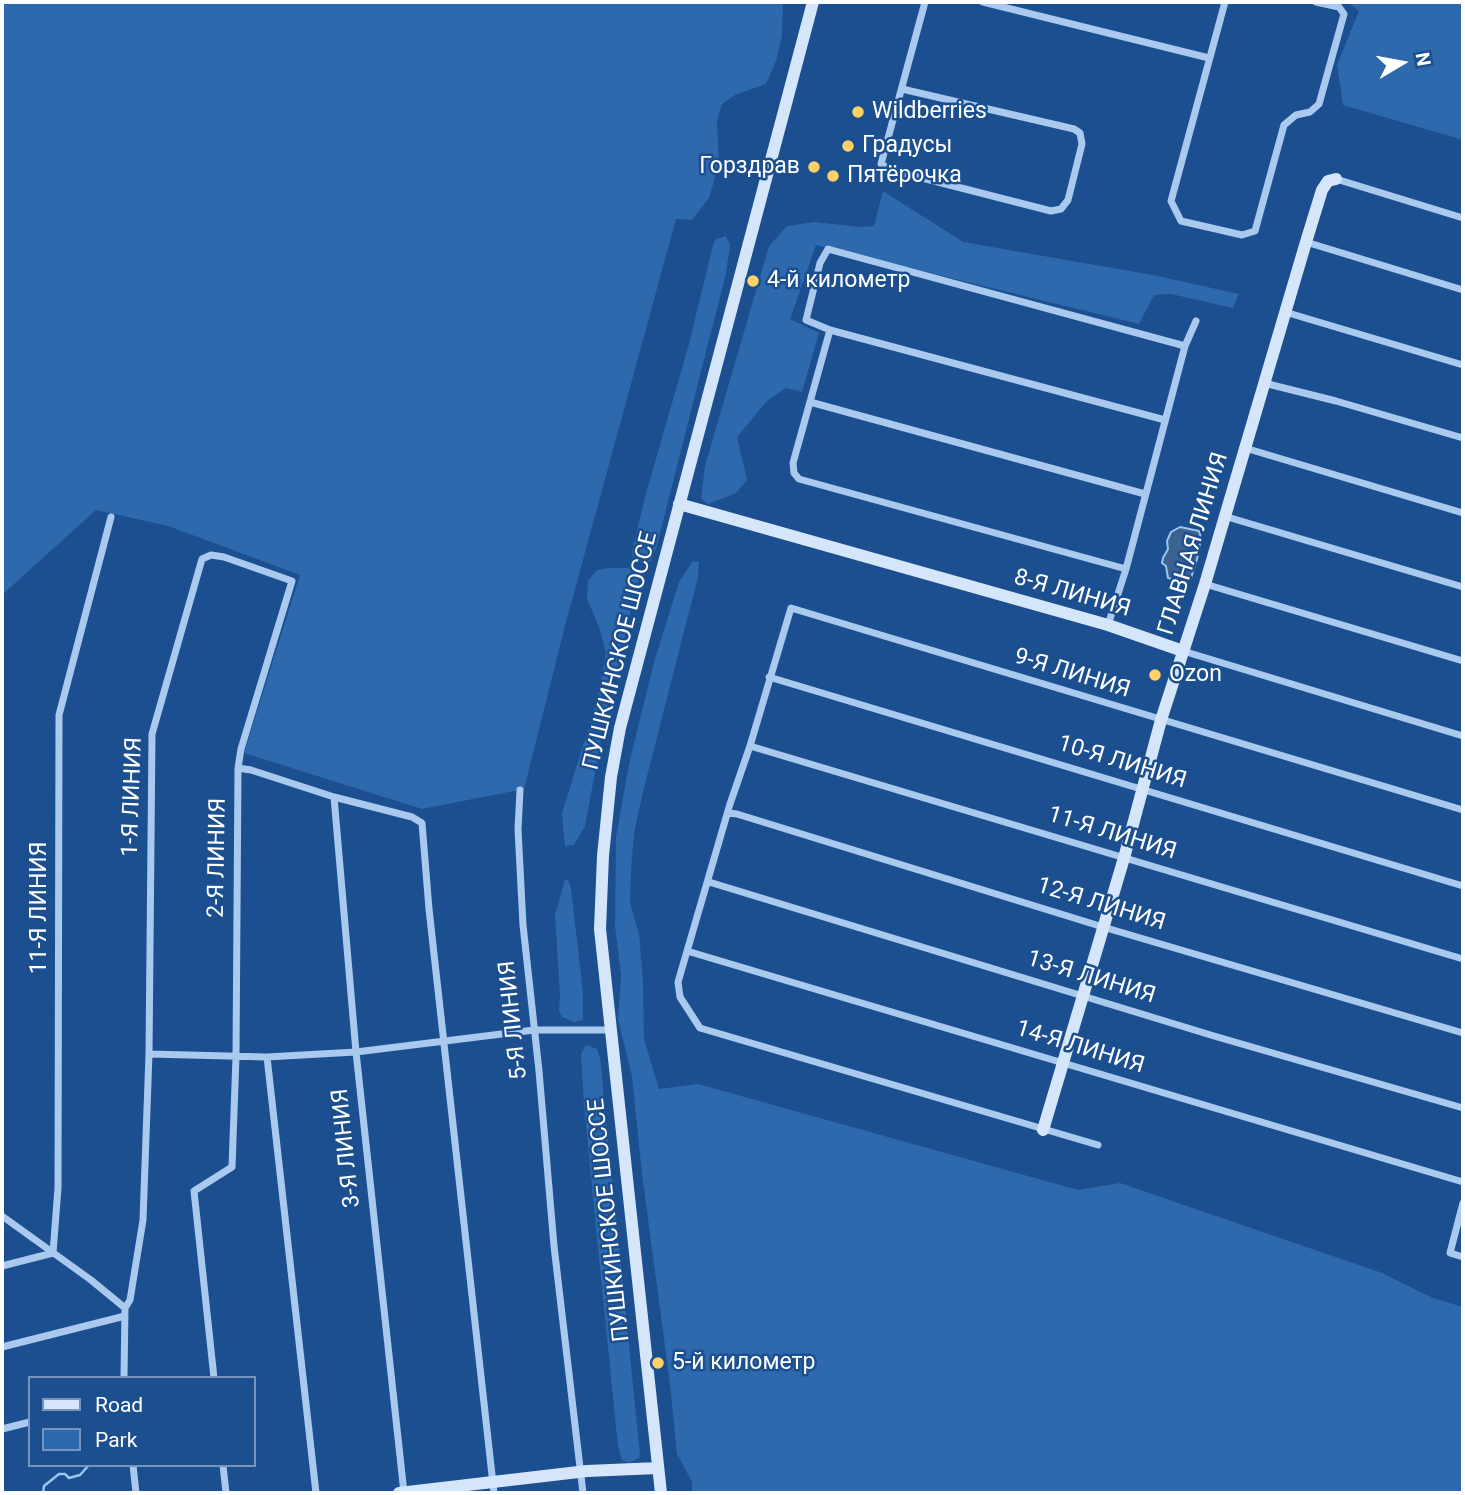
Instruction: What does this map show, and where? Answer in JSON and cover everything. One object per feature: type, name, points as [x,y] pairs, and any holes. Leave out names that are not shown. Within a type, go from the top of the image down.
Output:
[{"type":"street","name":"ПУШКИНСКОЕ ШОССЕ","points":[[661,1493],[600,929],[603,856],[611,777],[636,667],[813,2]]},
{"type":"street","points":[[902,89],[1074,129],[1080,133],[1082,144],[1068,200],[1061,209],[1051,211],[891,170],[881,164],[925,2]]},
{"type":"street","points":[[983,2],[1209,58]]},
{"type":"street","points":[[1224,2],[1171,201],[1181,221],[1242,235],[1255,231],[1284,125],[1296,115],[1310,112],[1319,104],[1344,14],[1339,7],[1317,2]]},
{"type":"street","points":[[1336,179],[1463,218]]},
{"type":"street","name":"ГЛАВНАЯ ЛИНИЯ","points":[[1042,1130],[1124,858],[1161,720],[1205,584],[1284,312],[1322,190],[1328,181],[1336,179]]},
{"type":"street","points":[[1306,242],[1463,290]]},
{"type":"street","points":[[1166,420],[830,330],[806,320],[824,253],[828,249],[1185,346]]},
{"type":"street","points":[[1284,312],[1463,365]]},
{"type":"street","points":[[1108,625],[1126,569],[1185,346],[1196,321]]},
{"type":"street","points":[[830,330],[793,463],[794,473],[799,478],[1126,569]]},
{"type":"street","points":[[1263,383],[1463,438]]},
{"type":"street","points":[[810,402],[1145,494]]},
{"type":"street","points":[[1245,448],[1463,513]]},
{"type":"street","name":"8-Я ЛИНИЯ","points":[[679,504],[1108,625],[1183,651],[1463,736]]},
{"type":"street","name":"11-Я ЛИНИЯ","points":[[52,1253],[58,1175],[59,715],[111,516]]},
{"type":"street","points":[[1224,516],[1463,587]]},
{"type":"street","name":"1-Я ЛИНИЯ","points":[[124,1376],[125,1312],[130,1300],[143,1220],[149,1054],[152,734],[202,559],[211,555],[224,557],[292,581]]},
{"type":"street","name":"2-Я ЛИНИЯ","points":[[214,1376],[194,1191],[232,1167],[236,1057],[238,768],[241,748],[292,581]]},
{"type":"street","points":[[1205,584],[1463,662]]},
{"type":"street","name":"9-Я ЛИНИЯ","points":[[769,677],[791,608],[1463,810]]},
{"type":"street","points":[[769,677],[678,982],[680,997],[694,1020],[700,1028],[1098,1145]]},
{"type":"street","name":"10-Я ЛИНИЯ","points":[[769,677],[1463,887]]},
{"type":"street","name":"11-Я ЛИНИЯ","points":[[750,746],[1463,959]]},
{"type":"street","points":[[238,768],[412,817],[422,823],[493,1488]]},
{"type":"street","name":"5-Я ЛИНИЯ","points":[[520,790],[520,889],[554,1246],[581,1472]]},
{"type":"street","name":"3-Я ЛИНИЯ","points":[[334,797],[356,1052],[402,1493]]},
{"type":"street","name":"12-Я ЛИНИЯ","points":[[729,808],[737,814],[1103,927],[1463,1033]]},
{"type":"street","name":"13-Я ЛИНИЯ","points":[[709,881],[1083,996],[1463,1108]]},
{"type":"street","name":"14-Я ЛИНИЯ","points":[[687,951],[1463,1182]]},
{"type":"street","points":[[149,1054],[267,1057],[356,1052],[534,1030],[610,1030]]},
{"type":"street","points":[[267,1057],[316,1493]]},
{"type":"street","points":[[1463,1203],[1450,1253],[1463,1257]]},
{"type":"street","points":[[2,1216],[91,1280],[125,1312]]},
{"type":"street","points":[[2,1266],[52,1253]]},
{"type":"street","points":[[2,1347],[125,1312]]},
{"type":"street","points":[[2,1429],[28,1422]]},
{"type":"street","points":[[133,1467],[136,1493]]},
{"type":"street","points":[[223,1467],[226,1493]]},
{"type":"street","points":[[402,1493],[493,1488],[581,1472],[658,1468]]},
{"type":"street","points":[[581,1472],[583,1493]]},
{"type":"green space","points":[[2,2],[783,2],[782,36],[776,61],[766,84],[735,95],[722,104],[717,121],[719,164],[709,198],[692,220],[676,219],[565,626],[524,789],[422,809],[244,753],[300,575],[168,526],[96,510],[2,595]]},
{"type":"green space","points":[[1347,2],[1463,2],[1463,140],[1343,105],[1337,65],[1359,11]]},
{"type":"green space","points":[[883,191],[963,242],[1153,275],[1239,294],[1233,308],[1171,294],[1154,295],[1139,324],[816,245],[790,319],[819,333],[802,392],[786,388],[768,400],[737,437],[747,480],[736,493],[708,504],[701,498],[705,466],[769,246],[787,226],[815,222],[874,226]]},
{"type":"green space","points":[[726,236],[730,245],[726,273],[656,549],[651,561],[640,562],[633,560],[632,552],[645,497],[689,344],[713,245],[716,239]]},
{"type":"green space","points":[[693,561],[699,562],[698,577],[643,792],[634,833],[631,871],[630,903],[639,934],[643,980],[644,1039],[659,1089],[698,1084],[1078,1190],[1120,1183],[1382,1273],[1433,1298],[1463,1307],[1463,1493],[692,1493],[692,1482],[677,1454],[632,1076],[618,1019],[621,976],[615,926],[616,837],[629,764],[655,659],[679,582]]},
{"type":"green space","points":[[634,568],[640,574],[605,718],[585,826],[574,845],[565,846],[562,813],[597,701],[606,653],[587,599],[588,581],[597,570]]},
{"type":"green space","points":[[565,879],[571,888],[583,993],[583,1020],[574,1022],[562,1017],[559,1011],[555,915]]},
{"type":"green space","points":[[586,1045],[597,1049],[600,1058],[640,1454],[639,1458],[629,1463],[622,1460],[618,1447],[584,1104],[581,1054]]},
{"type":"shaded area","points":[[1180,527],[1199,531],[1201,538],[1197,559],[1187,583],[1168,578],[1166,566],[1162,563],[1171,532]]},
{"type":"waterway","points":[[43,1493],[44,1486],[59,1474],[65,1474],[69,1478],[80,1475],[87,1467]]},
{"type":"place","name":"Wildberries","points":[[858,112]]},
{"type":"place","name":"Градусы","points":[[848,146]]},
{"type":"place","name":"Горздрав","points":[[814,167]]},
{"type":"place","name":"Пятёрочка","points":[[833,176]]},
{"type":"place","name":"4-й километр","points":[[753,281]]},
{"type":"place","name":"Ozon","points":[[1155,675]]},
{"type":"place","name":"5-й километр","points":[[658,1363]]}]
